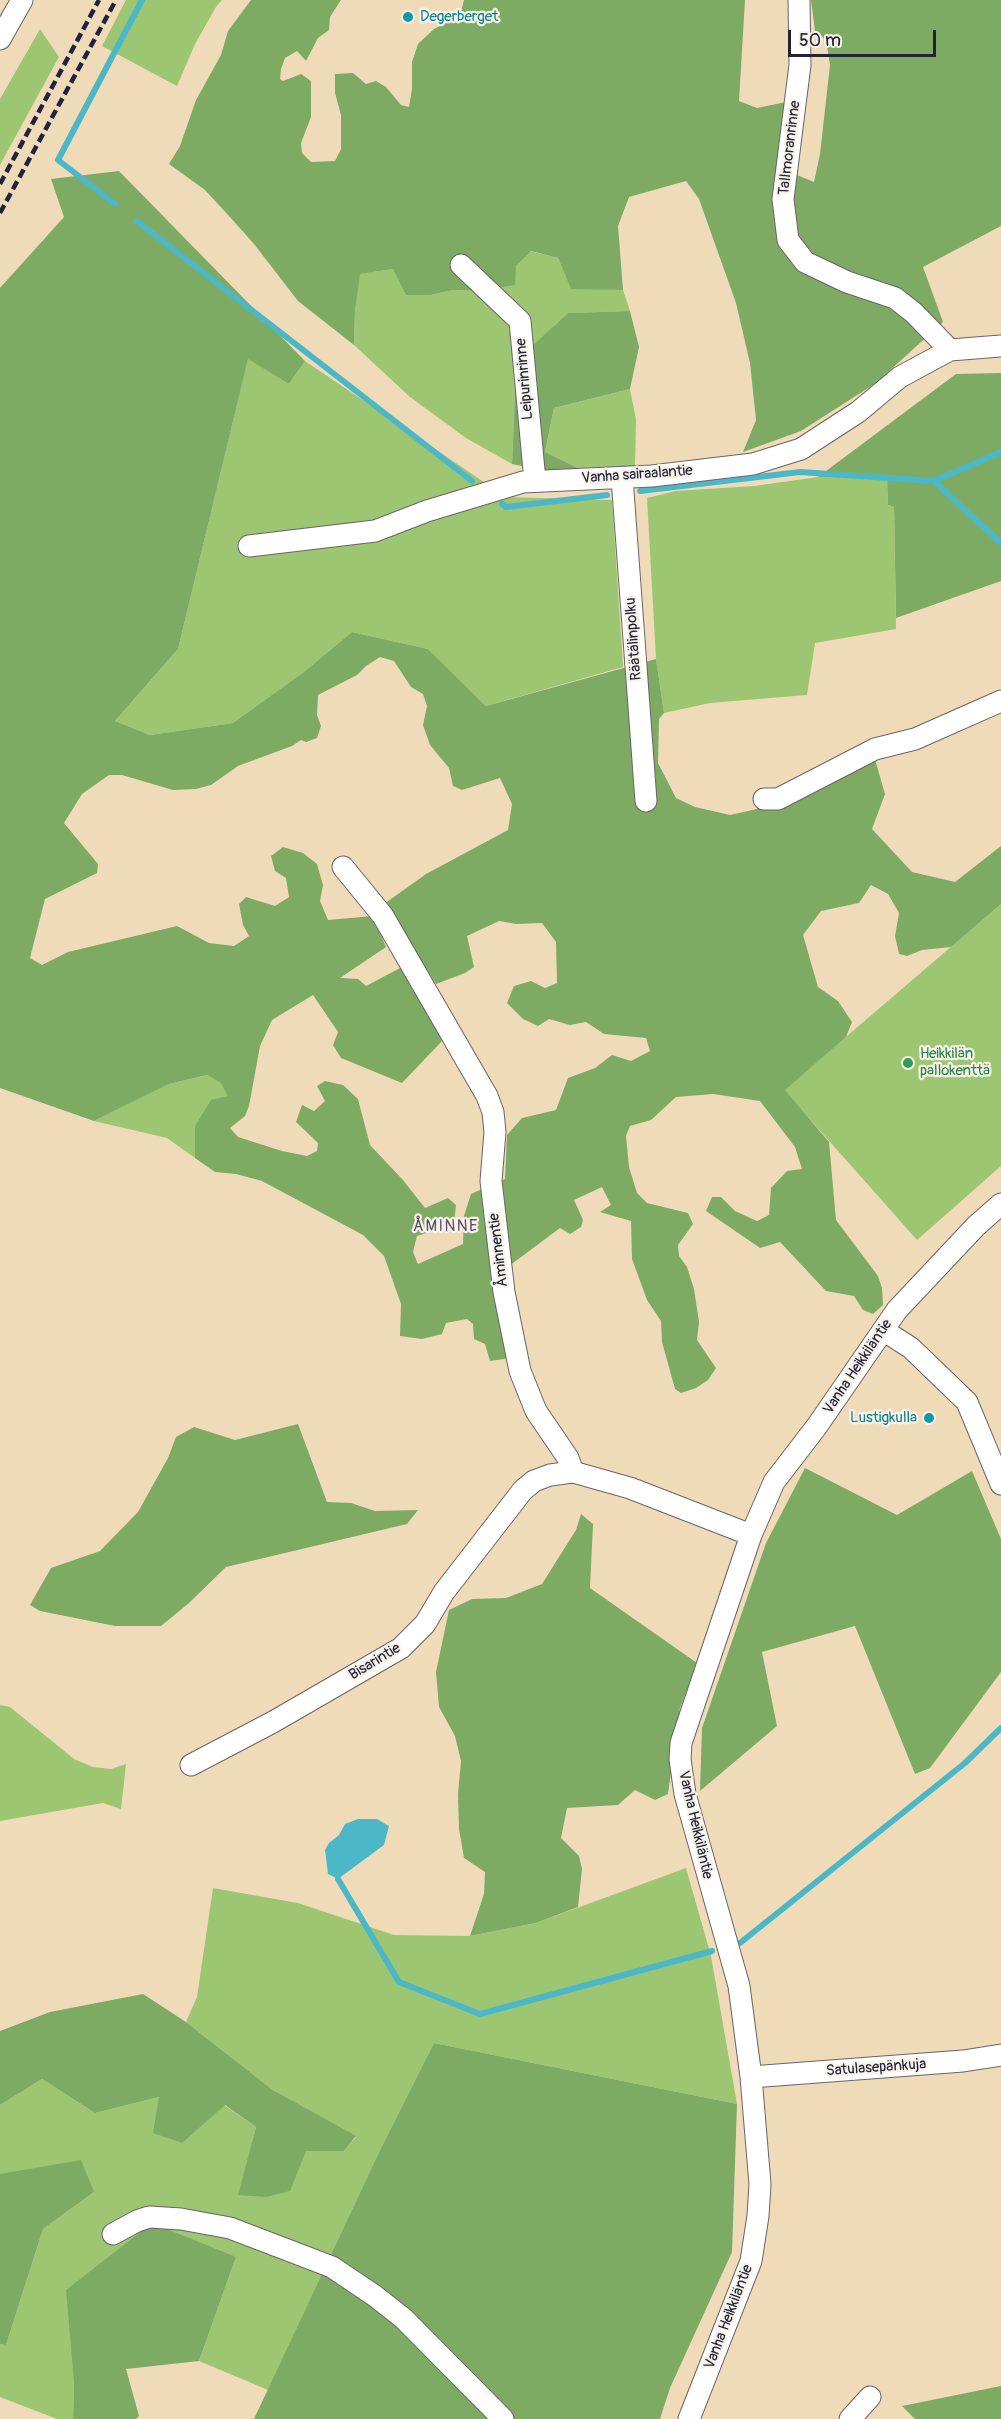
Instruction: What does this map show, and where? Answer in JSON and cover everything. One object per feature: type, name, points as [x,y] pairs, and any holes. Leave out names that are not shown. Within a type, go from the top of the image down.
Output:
[{"type":"street","points":[[0,39],[22,0]]},
{"type":"street","name":"Tallmoranrinne","points":[[799,0],[800,65],[783,199],[788,240],[805,262],[847,282],[895,298],[914,313],[950,350]]},
{"type":"street","name":"Leipurinrinne","points":[[461,265],[520,321],[535,481]]},
{"type":"street","name":"Vanha sairaalantie","points":[[249,546],[375,531],[427,511],[523,482],[622,478],[753,464],[801,449],[858,412],[900,377],[950,350],[1001,346]]},
{"type":"street","name":"Räätälinpolku","points":[[622,478],[646,801]]},
{"type":"street","points":[[764,799],[778,799],[875,749],[915,740],[1001,701]]},
{"type":"street","name":"Åminnentie","points":[[344,867],[383,916],[487,1096],[493,1112],[495,1132],[491,1180],[504,1292],[520,1371],[536,1411],[568,1458],[573,1472]]},
{"type":"street","name":"Vanha Heikkiläntie","points":[[689,2419],[746,2279],[754,2245],[760,2184],[751,2077],[739,1986],[691,1817],[680,1759],[681,1743],[751,1535],[774,1482],[817,1426],[897,1310],[976,1226],[1001,1204]]},
{"type":"street","points":[[883,1330],[911,1348],[967,1402],[1001,1484]]},
{"type":"street","points":[[573,1472],[630,1488],[751,1535]]},
{"type":"street","name":"Bisarintie","points":[[191,1765],[273,1722],[401,1648],[425,1624],[444,1592],[523,1490],[534,1481],[550,1475],[573,1472]]},
{"type":"street","name":"Satulasepänkuja","points":[[751,2077],[963,2061],[1001,2055]]},
{"type":"street","points":[[112,2234],[149,2217],[181,2219],[231,2228],[332,2267],[367,2289],[403,2318],[503,2419]]},
{"type":"street","points":[[850,2419],[870,2397]]},
{"type":"green space","points":[[126,0],[222,0],[195,44],[177,86],[102,46]]},
{"type":"green space","points":[[251,0],[341,0],[330,17],[329,30],[318,38],[306,61],[297,51],[285,58],[281,69],[280,79],[283,81],[301,74],[311,81],[311,117],[301,143],[302,153],[311,162],[335,161],[341,149],[341,115],[335,93],[335,74],[353,73],[366,84],[376,81],[386,87],[401,105],[409,107],[412,62],[418,44],[434,29],[452,20],[458,24],[464,0],[745,0],[739,101],[757,108],[786,102],[797,175],[814,182],[820,154],[830,65],[826,40],[815,31],[811,0],[1001,0],[1001,226],[923,267],[943,322],[876,383],[801,431],[743,452],[756,420],[750,363],[736,303],[699,199],[686,181],[629,197],[618,226],[623,290],[571,289],[558,258],[531,251],[516,266],[515,285],[476,291],[453,290],[431,295],[406,295],[393,269],[360,274],[355,311],[354,345],[298,301],[254,244],[205,190],[169,164],[180,146],[196,100],[221,55],[228,31]]},
{"type":"green space","points":[[40,29],[59,57],[0,165],[0,99]]},
{"type":"green space","points":[[119,171],[305,361],[289,384],[248,359],[178,649],[115,721],[150,735],[233,723],[305,671],[352,632],[428,649],[486,706],[656,659],[664,713],[659,719],[658,763],[676,798],[695,807],[730,815],[779,804],[874,756],[885,794],[872,829],[912,872],[955,882],[1001,846],[1001,904],[951,947],[922,950],[907,956],[899,954],[895,936],[899,913],[888,894],[871,885],[859,903],[821,911],[803,935],[818,987],[838,1001],[852,1022],[846,1037],[785,1090],[829,1142],[836,1220],[878,1276],[882,1288],[883,1305],[873,1314],[863,1310],[854,1296],[826,1291],[780,1242],[760,1248],[706,1211],[712,1197],[721,1197],[735,1211],[757,1221],[769,1215],[771,1188],[787,1171],[802,1169],[795,1147],[760,1101],[713,1094],[676,1097],[651,1120],[630,1126],[626,1136],[629,1167],[637,1193],[647,1203],[688,1213],[693,1224],[678,1245],[679,1256],[687,1267],[694,1289],[699,1322],[697,1340],[716,1368],[708,1380],[696,1388],[681,1393],[675,1389],[662,1342],[661,1321],[647,1300],[632,1259],[631,1221],[600,1212],[611,1205],[602,1187],[574,1200],[583,1220],[581,1227],[570,1234],[560,1228],[509,1266],[511,1358],[490,1361],[485,1344],[474,1339],[473,1324],[467,1319],[446,1323],[442,1334],[422,1339],[400,1336],[401,1304],[384,1256],[363,1235],[262,1181],[236,1174],[215,1172],[195,1158],[195,1126],[211,1100],[228,1096],[221,1083],[207,1075],[169,1084],[94,1121],[0,1088],[0,288],[64,217],[51,179]],"holes":[[[380,657],[394,661],[411,687],[423,694],[427,706],[423,725],[430,745],[449,768],[453,786],[462,790],[500,778],[512,804],[508,830],[426,874],[384,904],[436,984],[465,973],[474,967],[467,936],[499,921],[516,924],[542,923],[556,942],[557,983],[545,988],[531,981],[514,986],[507,1003],[523,1019],[538,1026],[549,1019],[570,1025],[586,1022],[604,1034],[646,1038],[650,1051],[631,1061],[612,1055],[595,1068],[568,1078],[556,1110],[522,1118],[507,1135],[505,1179],[471,1194],[464,1216],[463,1244],[418,1264],[413,1252],[417,1236],[454,1224],[456,1205],[448,1198],[425,1208],[403,1180],[370,1145],[358,1099],[343,1085],[325,1081],[317,1086],[325,1101],[314,1111],[302,1105],[296,1122],[318,1143],[317,1151],[307,1156],[282,1151],[238,1137],[230,1128],[245,1116],[249,1106],[260,1046],[272,1020],[313,995],[338,1032],[333,1045],[341,1058],[402,1083],[443,1040],[402,967],[366,986],[358,979],[340,978],[386,947],[373,916],[328,920],[320,901],[323,885],[317,864],[303,853],[283,847],[271,856],[275,871],[286,878],[289,897],[275,906],[246,897],[239,904],[243,925],[249,936],[234,946],[209,943],[177,926],[68,952],[42,965],[30,958],[45,899],[97,873],[98,864],[64,823],[82,794],[109,775],[122,775],[173,790],[196,789],[211,785],[238,766],[292,746],[301,740],[306,742],[317,738],[321,726],[317,715],[318,695],[357,675]]]},
{"type":"green space","points":[[530,251],[558,258],[571,288],[623,290],[630,311],[568,313],[554,326],[515,391],[512,464],[466,438],[410,397],[354,345],[355,311],[359,274],[393,269],[431,295],[453,290],[476,291],[516,266]]},
{"type":"green space","points":[[630,311],[639,347],[630,389],[554,408],[545,452],[578,468],[577,475],[512,464],[515,391],[529,349],[568,313]]},
{"type":"green space","points":[[248,358],[289,384],[305,361],[506,497],[612,500],[623,667],[486,706],[428,649],[352,632],[305,671],[233,723],[150,735],[115,721],[178,649]]},
{"type":"green space","points":[[1001,373],[1001,581],[896,618],[894,507],[888,505],[887,477],[818,477],[956,374]]},
{"type":"green space","points":[[630,389],[636,419],[635,467],[578,468],[545,452],[554,408]]},
{"type":"green space","points":[[818,477],[887,477],[888,505],[894,507],[896,629],[815,643],[807,695],[710,703],[664,713],[656,659],[647,498],[676,491],[754,486]]},
{"type":"green space","name":"Heikkilän pallokenttä","points":[[1001,904],[1001,1166],[917,1240],[784,1090]]},
{"type":"green space","points":[[207,1075],[222,1083],[229,1096],[195,1126],[195,1158],[167,1138],[94,1121],[169,1084]]},
{"type":"green space","points":[[298,1424],[327,1502],[351,1503],[375,1511],[418,1510],[407,1524],[226,1567],[161,1626],[115,1626],[40,1611],[30,1605],[51,1568],[100,1551],[138,1512],[168,1458],[176,1437],[194,1427],[235,1440]]},
{"type":"green space","points":[[805,1468],[897,1515],[972,1471],[1001,1539],[1001,1672],[930,1768],[915,1774],[855,1626],[762,1652],[777,1726],[700,1791],[702,1728],[766,1543]]},
{"type":"green space","points":[[581,1514],[593,1524],[590,1588],[697,1663],[680,1708],[668,1794],[655,1800],[635,1790],[618,1805],[567,1808],[561,1838],[579,1856],[582,1869],[578,1907],[536,1923],[470,1936],[484,1894],[485,1872],[464,1858],[459,1829],[458,1794],[461,1761],[455,1736],[439,1707],[436,1672],[449,1610],[472,1599],[506,1598],[542,1584],[576,1530]]},
{"type":"green space","points":[[0,1705],[10,1707],[74,1759],[93,1767],[111,1769],[126,1764],[121,1809],[103,1803],[0,1821]]},
{"type":"green space","points":[[686,1868],[711,1956],[737,2104],[434,2043],[380,2150],[268,2390],[199,2361],[236,2257],[74,2382],[73,2419],[57,2419],[0,2397],[0,2344],[6,2345],[43,2229],[94,2192],[0,2174],[0,2105],[42,2079],[95,2113],[159,2097],[224,2105],[256,2127],[239,2195],[306,2151],[344,2151],[356,2137],[273,2090],[186,2022],[197,1997],[213,1888],[298,1903],[394,1935],[470,1936],[536,1923]]},
{"type":"green space","points":[[143,1994],[186,2022],[273,2090],[356,2136],[344,2151],[306,2151],[290,2191],[266,2197],[238,2195],[256,2127],[225,2105],[182,2143],[153,2133],[159,2097],[95,2113],[42,2079],[0,2105],[0,2031],[50,2012]]},
{"type":"green space","points":[[434,2043],[737,2104],[732,2252],[670,2388],[660,2419],[254,2419],[380,2150]]},
{"type":"green space","points":[[81,2160],[94,2192],[43,2229],[6,2345],[0,2344],[0,2174]]},
{"type":"green space","points":[[152,2223],[236,2257],[199,2361],[126,2369],[139,2416],[136,2419],[73,2419],[74,2382],[66,2290]]},
{"type":"green space","points":[[1001,2386],[1001,2419],[915,2419],[902,2406]]},
{"type":"water","points":[[358,1819],[377,1819],[389,1826],[384,1845],[338,1879],[328,1874],[325,1850],[329,1843],[339,1835],[345,1824]]},
{"type":"waterway","points":[[115,204],[58,160],[142,0]]},
{"type":"waterway","points":[[137,221],[472,481]]},
{"type":"waterway","points":[[934,481],[1001,452]]},
{"type":"waterway","points":[[640,491],[800,472],[934,481],[1001,543]]},
{"type":"waterway","points":[[502,504],[506,507],[607,495]]},
{"type":"waterway","points":[[740,1943],[965,1763],[1001,1728]]},
{"type":"waterway","points":[[338,1879],[399,1982],[480,2014],[712,1951]]},
{"type":"railway","points":[[0,184],[99,0]]},
{"type":"railway","points":[[0,213],[116,0]]},
{"type":"place","name":"Degerberget","points":[[408,17]]},
{"type":"place","name":"Heikkilän pallokenttä","points":[[908,1063]]},
{"type":"place","name":"Lustigkulla","points":[[929,1418]]},
{"type":"district","name":"ÅMINNE","points":[[446,1227]]}]
